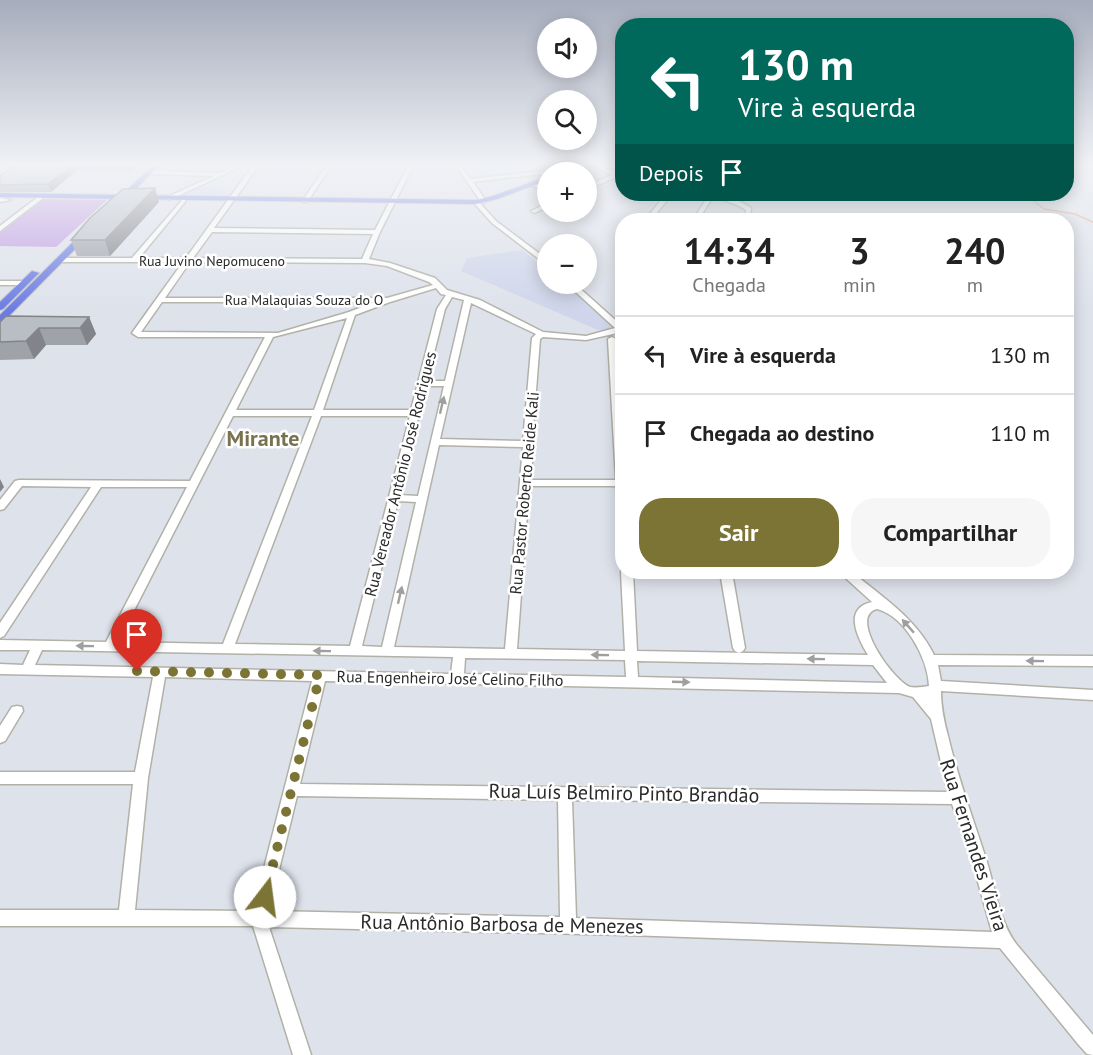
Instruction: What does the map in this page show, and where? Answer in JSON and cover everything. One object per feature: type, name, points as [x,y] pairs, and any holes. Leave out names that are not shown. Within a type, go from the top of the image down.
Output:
[{"type":"main road","points":[[0,320],[93,227]]},
{"type":"main road","points":[[0,307],[80,230]]},
{"type":"street","points":[[0,229],[20,213]]},
{"type":"street","points":[[133,261],[173,213]]},
{"type":"street","points":[[222,213],[136,333],[141,335],[270,336],[352,314],[387,300]]},
{"type":"street","points":[[365,261],[376,232],[387,213]]},
{"type":"street","points":[[488,213],[494,222],[537,255]]},
{"type":"street","points":[[0,222],[9,222]]},
{"type":"street","points":[[210,230],[376,232]]},
{"type":"street","name":"Rua Juvino Nepomuceno","points":[[60,260],[365,261],[395,266],[432,280],[437,283],[437,286]]},
{"type":"street","points":[[0,285],[23,285]]},
{"type":"street","points":[[437,286],[447,294],[467,301],[538,336],[585,343],[615,338]]},
{"type":"street","name":"Rua Malaquias Souza do O","points":[[159,300],[387,300],[437,286]]},
{"type":"street","name":"Rua Vereador Antônio José Rodrigues","points":[[355,652],[414,413],[447,294]]},
{"type":"street","points":[[582,294],[615,323]]},
{"type":"street","name":"Rua Vereador Antônio José Rodrigues","points":[[387,652],[467,301]]},
{"type":"street","points":[[227,650],[318,413],[352,314]]},
{"type":"street","points":[[554,339],[586,338],[615,331]]},
{"type":"street","points":[[110,646],[270,336]]},
{"type":"street","name":"Rua Pastor Roberto Reide Kali","points":[[511,654],[538,336]]},
{"type":"street","points":[[612,339],[615,382]]},
{"type":"street","points":[[422,383],[447,384]]},
{"type":"street","points":[[230,413],[414,413]]},
{"type":"street","points":[[434,442],[529,444]]},
{"type":"street","points":[[0,507],[19,483],[193,484]]},
{"type":"street","points":[[0,633],[98,483]]},
{"type":"street","points":[[524,483],[615,483]]},
{"type":"street","points":[[393,498],[421,499]]},
{"type":"street","points":[[627,579],[632,681]]},
{"type":"street","points":[[727,579],[739,648]]},
{"type":"street","points":[[853,579],[885,606]]},
{"type":"street","points":[[885,606],[866,608],[861,613],[860,620],[875,660],[901,688],[917,693],[936,688],[1093,695]]},
{"type":"street","name":"Rua Fernandes Vieira","points":[[885,606],[908,625],[918,637],[930,660],[936,688],[938,718],[955,798],[977,855],[1004,940],[1052,1002],[1093,1048]]},
{"type":"street","name":"Rua Engenheiro José Celino Filho","points":[[0,645],[875,660]]},
{"type":"street","points":[[26,670],[38,646]]},
{"type":"street","points":[[457,678],[459,654]]},
{"type":"street","points":[[930,660],[1093,661]]},
{"type":"street","name":"Rua Engenheiro José Celino Filho","points":[[0,669],[901,688]]},
{"type":"street","points":[[126,917],[141,778],[160,672]]},
{"type":"street","points":[[302,1055],[259,919],[320,675]]},
{"type":"street","name":"Rua Fernandes Vieira","points":[[917,693],[938,718]]},
{"type":"street","points":[[0,736],[17,711]]},
{"type":"street","points":[[0,778],[141,778]]},
{"type":"street","name":"Rua Luís Belmiro Pinto Brandão","points":[[292,790],[955,798]]},
{"type":"street","points":[[565,792],[568,924]]},
{"type":"street","name":"Rua Antônio Barbosa de Menezes","points":[[0,918],[126,917],[568,924],[1004,940]]},
{"type":"shaded area","points":[[23,213],[93,213],[56,247],[0,246],[0,232]]},
{"type":"shaded area","points":[[522,250],[537,262],[537,294],[577,294],[611,324],[609,330],[598,330],[461,271],[467,258]]},
{"type":"building","points":[[95,213],[131,213],[105,240],[71,240]]},
{"type":"building","points":[[6,316],[89,317],[80,328],[39,328],[26,341],[0,342],[0,322]]},
{"type":"waterway","points":[[1074,214],[1093,222]]},
{"type":"district","name":"Mirante","points":[[263,438]]},
{"type":"route","points":[[137,671],[320,675],[265,897]]}]
